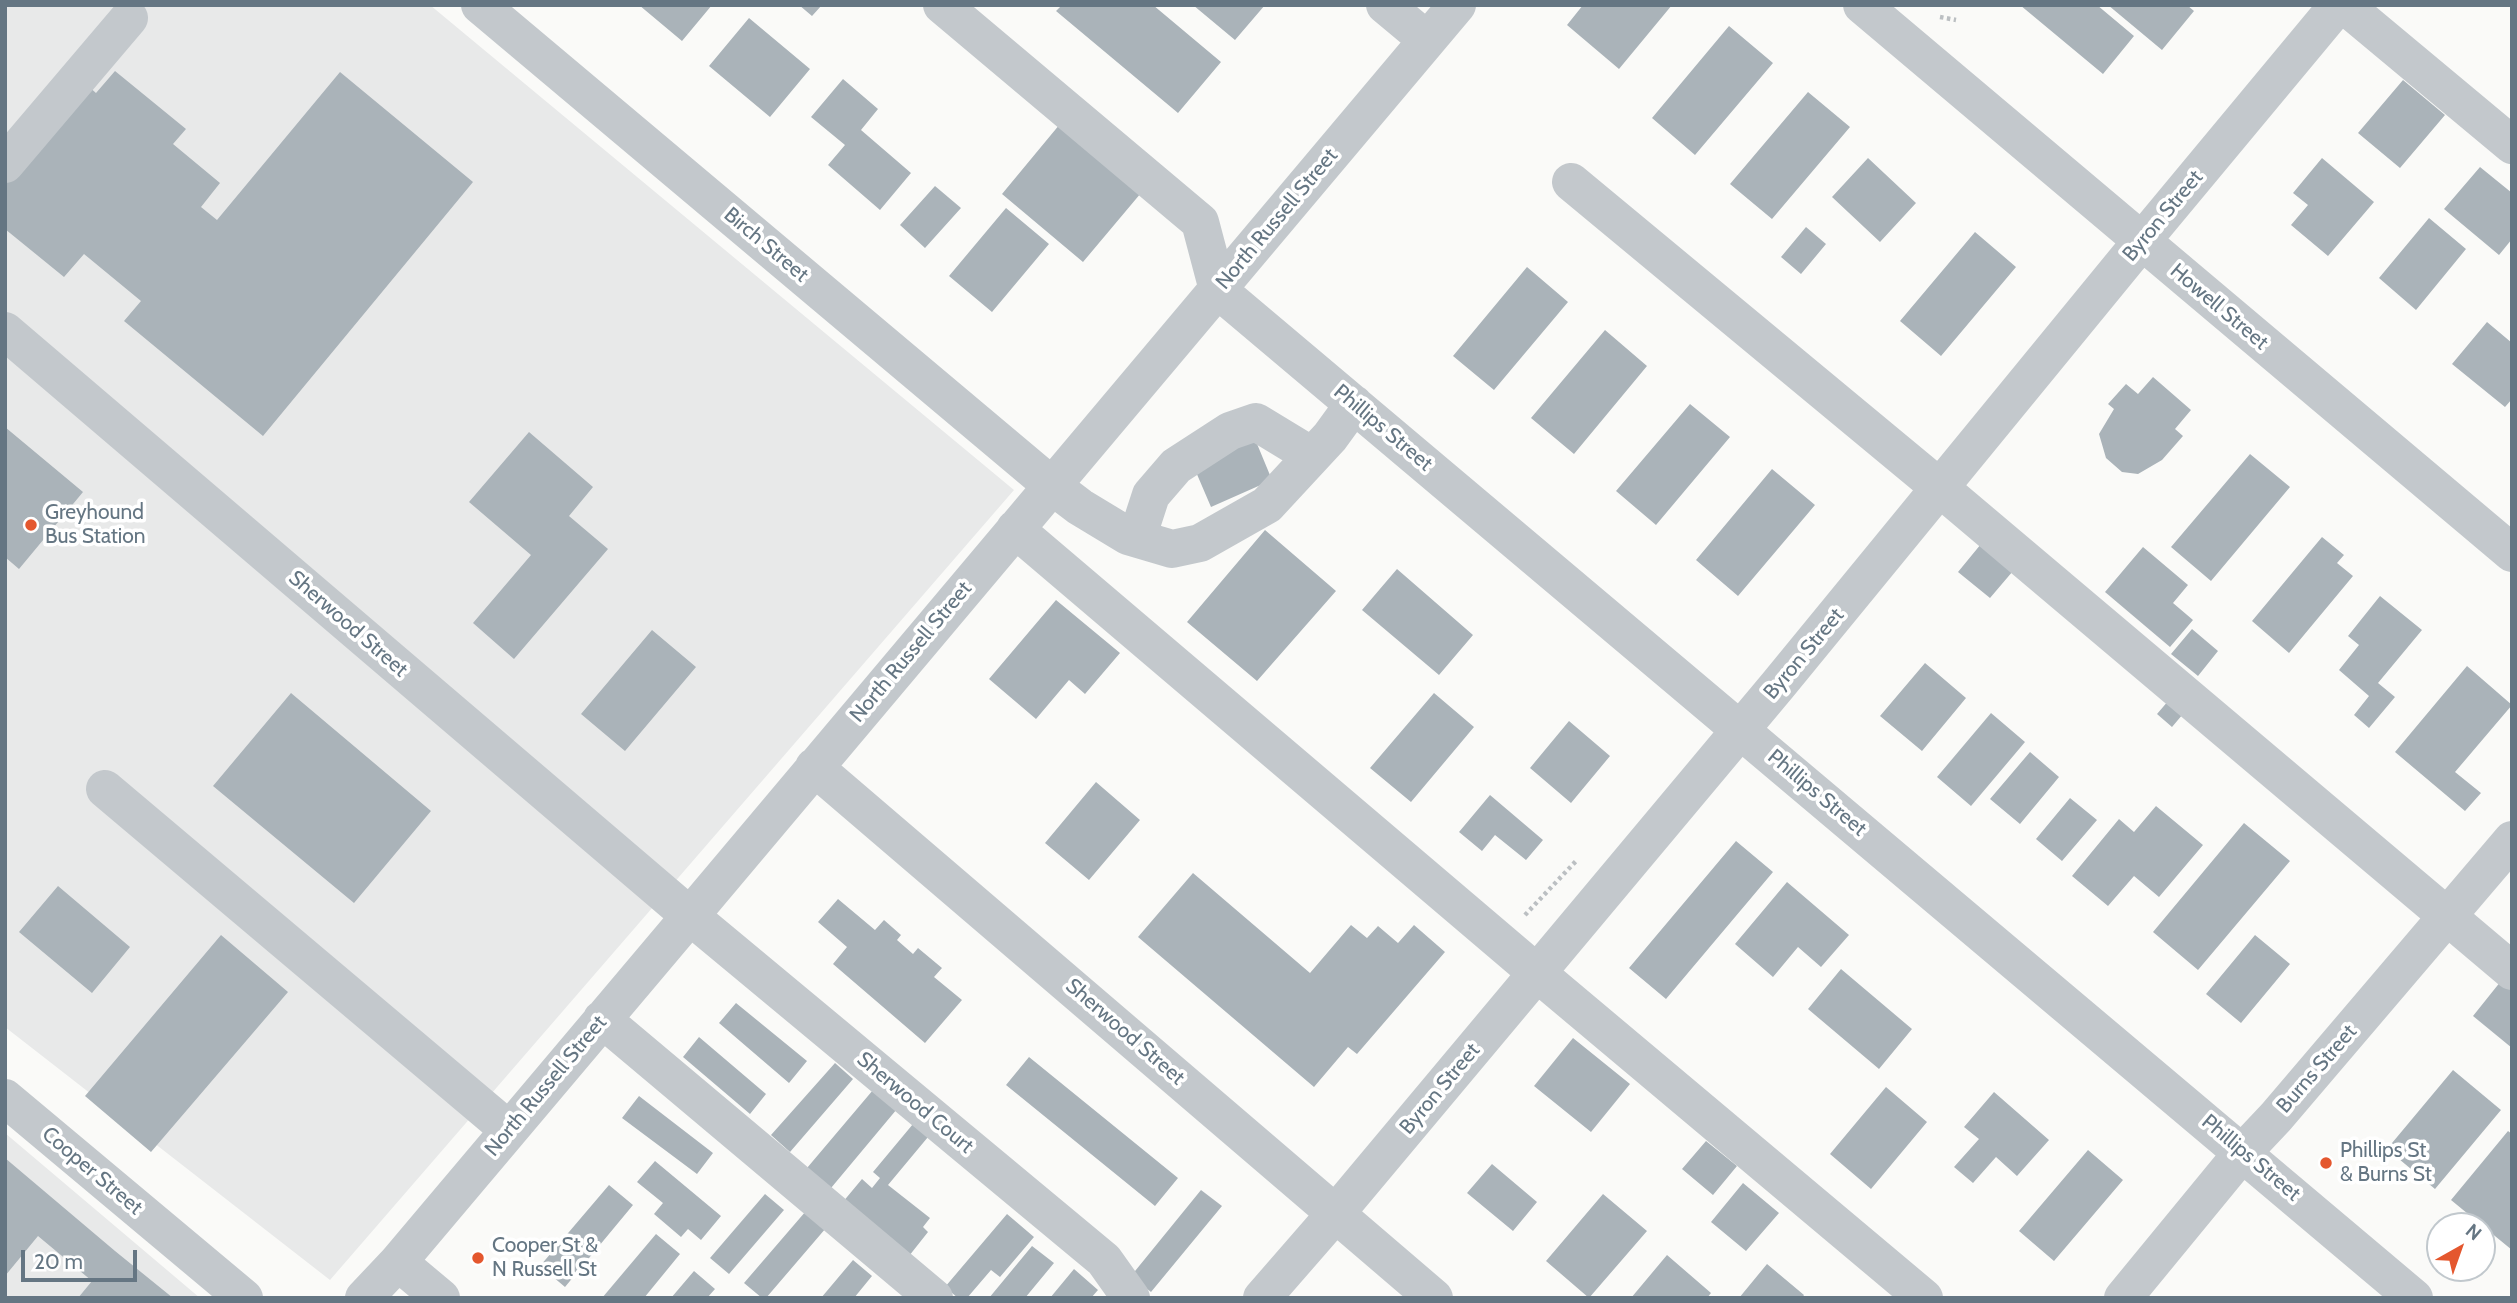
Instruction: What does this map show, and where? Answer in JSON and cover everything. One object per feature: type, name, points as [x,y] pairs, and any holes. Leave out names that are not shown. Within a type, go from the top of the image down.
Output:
[{"type":"street","name":"Birch Street","points":[[480,5],[1051,485],[1080,508],[1128,536],[1172,549],[1200,543],[1267,505],[1330,437],[1354,404]]},
{"type":"street","points":[[942,5],[1200,222],[1218,290]]},
{"type":"street","points":[[1385,5],[1427,40]]},
{"type":"street","name":"North Russell Street","points":[[364,1298],[398,1262],[1457,5]]},
{"type":"street","name":"Howell Street","points":[[1862,5],[2512,553]]},
{"type":"street","name":"Byron Street","points":[[1262,1298],[1741,729],[2338,5]]},
{"type":"street","points":[[2344,5],[2512,145]]},
{"type":"street","points":[[5,164],[129,18]]},
{"type":"street","points":[[1571,182],[1940,488],[2512,971]]},
{"type":"street","name":"Phillips Street","points":[[1218,290],[2414,1298]]},
{"type":"street","name":"Sherwood Street","points":[[5,331],[690,916]]},
{"type":"street","points":[[1137,538],[1151,495],[1176,466],[1230,431],[1256,422],[1312,456]]},
{"type":"street","points":[[1015,529],[1924,1298]]},
{"type":"street","name":"Sherwood Street","points":[[814,767],[1434,1298]]},
{"type":"street","points":[[105,789],[509,1130]]},
{"type":"street","name":"Burns Street","points":[[2123,1298],[2243,1152],[2276,1117],[2512,840]]},
{"type":"street","name":"Sherwood Court","points":[[690,916],[1104,1260],[1131,1298]]},
{"type":"street","points":[[602,1019],[934,1298]]},
{"type":"street","name":"Cooper Street","points":[[5,1098],[244,1298]]},
{"type":"street","points":[[398,1262],[441,1298]]},
{"type":"path","points":[[1492,935],[1522,918],[1581,855]]},
{"type":"shaded area","points":[[5,5],[430,5],[1014,490],[330,1280],[5,1027]]},
{"type":"shaded area","points":[[5,1133],[200,1298],[5,1298]]},
{"type":"building","points":[[639,5],[712,5],[682,41]]},
{"type":"building","points":[[799,5],[822,5],[812,16]]},
{"type":"building","points":[[1062,5],[1153,5],[1221,62],[1178,113],[1056,11]]},
{"type":"building","points":[[1193,5],[1265,5],[1235,40]]},
{"type":"building","points":[[1583,5],[1672,5],[1619,69],[1567,25]]},
{"type":"building","points":[[2020,5],[2097,5],[2134,36],[2103,74]]},
{"type":"building","points":[[2108,5],[2187,5],[2194,11],[2162,50]]},
{"type":"building","points":[[749,18],[810,69],[770,117],[709,66]]},
{"type":"building","points":[[1729,26],[1773,63],[1695,155],[1652,118]]},
{"type":"building","points":[[115,71],[186,129],[173,144],[220,183],[201,207],[217,220],[340,72],[473,182],[263,436],[124,321],[141,301],[84,254],[64,277],[5,229],[5,172],[81,80],[96,93]]},
{"type":"building","points":[[843,79],[878,109],[861,130],[911,173],[880,210],[828,165],[845,145],[811,117]]},
{"type":"building","points":[[2403,80],[2445,115],[2400,168],[2358,133]]},
{"type":"building","points":[[1808,92],[1850,127],[1772,219],[1730,184]]},
{"type":"building","points":[[1060,124],[1141,193],[1083,262],[1002,194]]},
{"type":"building","points":[[1868,158],[1916,203],[1880,242],[1832,197]]},
{"type":"building","points":[[2322,158],[2374,202],[2328,256],[2291,225],[2308,205],[2293,193]]},
{"type":"building","points":[[2480,167],[2512,193],[2512,239],[2499,255],[2444,209]]},
{"type":"building","points":[[935,186],[961,208],[925,248],[900,225]]},
{"type":"building","points":[[1006,208],[1049,244],[992,312],[949,276]]},
{"type":"building","points":[[2429,218],[2466,249],[2416,310],[2379,278]]},
{"type":"building","points":[[1806,227],[1826,244],[1801,274],[1781,257]]},
{"type":"building","points":[[1975,232],[2016,267],[1941,356],[1900,321]]},
{"type":"building","points":[[1527,267],[1568,302],[1494,390],[1453,356]]},
{"type":"building","points":[[2487,322],[2512,343],[2512,399],[2505,407],[2452,364]]},
{"type":"building","points":[[1605,330],[1647,366],[1574,454],[1531,418]]},
{"type":"building","points":[[2153,377],[2191,410],[2175,429],[2183,436],[2162,460],[2138,474],[2122,472],[2106,458],[2099,434],[2114,409],[2108,404],[2126,384],[2138,394]]},
{"type":"building","points":[[1690,404],[1730,437],[1656,525],[1616,491]]},
{"type":"building","name":"Greyhound Bus Station","points":[[5,427],[83,492],[19,569],[5,557]]},
{"type":"building","points":[[529,432],[593,487],[569,516],[608,549],[514,659],[473,623],[531,555],[469,502]]},
{"type":"building","points":[[1255,439],[1272,480],[1211,507],[1193,465]]},
{"type":"building","points":[[2250,454],[2290,487],[2211,581],[2171,547]]},
{"type":"building","points":[[1772,469],[1815,505],[1738,596],[1696,560]]},
{"type":"building","points":[[1265,530],[1336,591],[1257,681],[1187,622]]},
{"type":"building","points":[[2322,537],[2344,555],[2337,563],[2353,576],[2289,653],[2252,621]]},
{"type":"building","points":[[1981,544],[2013,571],[1990,598],[1958,572]]},
{"type":"building","points":[[2143,547],[2188,585],[2173,603],[2193,620],[2170,647],[2105,592]]},
{"type":"building","points":[[1397,569],[1473,635],[1439,675],[1362,610]]},
{"type":"building","points":[[2380,596],[2422,630],[2378,683],[2395,697],[2369,728],[2354,715],[2369,696],[2339,670],[2359,645],[2348,636]]},
{"type":"building","points":[[1056,600],[1120,653],[1085,694],[1069,680],[1036,719],[989,679]]},
{"type":"building","points":[[2192,629],[2218,651],[2198,676],[2171,654]]},
{"type":"building","points":[[652,630],[696,667],[625,751],[581,714]]},
{"type":"building","points":[[1925,663],[1966,698],[1922,751],[1880,716]]},
{"type":"building","points":[[2467,666],[2512,705],[2455,772],[2481,793],[2465,811],[2395,752]]},
{"type":"building","points":[[291,693],[431,811],[354,903],[213,786]]},
{"type":"building","points":[[1434,693],[1474,727],[1411,802],[1370,768]]},
{"type":"building","points":[[2169,700],[2183,714],[2172,727],[2157,714]]},
{"type":"building","points":[[1991,713],[2025,742],[1971,806],[1937,777]]},
{"type":"building","points":[[1569,721],[1610,756],[1571,803],[1530,768]]},
{"type":"building","points":[[2030,752],[2059,777],[2020,824],[1990,799]]},
{"type":"building","points":[[1096,782],[1140,820],[1089,880],[1045,843]]},
{"type":"building","points":[[1490,795],[1543,840],[1526,860],[1495,835],[1482,851],[1459,832]]},
{"type":"building","points":[[2070,798],[2097,820],[2062,861],[2036,839]]},
{"type":"building","points":[[2156,806],[2203,845],[2159,897],[2134,876],[2108,906],[2072,876],[2119,819],[2134,832]]},
{"type":"building","points":[[2244,823],[2290,861],[2198,970],[2153,932]]},
{"type":"building","points":[[1736,841],[1773,872],[1666,999],[1629,968]]},
{"type":"building","points":[[1193,873],[1310,973],[1351,925],[1367,938],[1378,926],[1398,943],[1414,925],[1445,952],[1357,1054],[1348,1047],[1314,1087],[1138,937]]},
{"type":"building","points":[[1787,882],[1849,935],[1821,967],[1798,947],[1773,977],[1735,944]]},
{"type":"building","points":[[58,886],[130,947],[92,993],[19,932]]},
{"type":"building","points":[[838,899],[875,930],[884,920],[901,935],[897,940],[913,954],[918,948],[942,968],[934,977],[962,1000],[925,1043],[833,964],[847,947],[818,922]]},
{"type":"building","points":[[221,935],[288,992],[151,1152],[85,1096]]},
{"type":"building","points":[[2255,935],[2290,964],[2241,1023],[2206,994]]},
{"type":"building","points":[[1841,969],[1912,1029],[1879,1069],[1808,1009]]},
{"type":"building","points":[[2501,981],[2512,990],[2512,1048],[2473,1016]]},
{"type":"building","points":[[736,1003],[807,1061],[789,1083],[719,1023]]},
{"type":"building","points":[[699,1037],[766,1094],[750,1114],[683,1057]]},
{"type":"building","points":[[1573,1038],[1630,1084],[1591,1132],[1534,1086]]},
{"type":"building","points":[[1029,1057],[1178,1178],[1155,1206],[1006,1085]]},
{"type":"building","points":[[835,1063],[853,1079],[790,1152],[771,1135]]},
{"type":"building","points":[[2453,1070],[2501,1110],[2435,1189],[2387,1149]]},
{"type":"building","points":[[1886,1087],[1927,1122],[1871,1189],[1830,1154]]},
{"type":"building","points":[[873,1090],[897,1109],[831,1188],[807,1168]]},
{"type":"building","points":[[1994,1092],[2049,1140],[2017,1176],[1996,1157],[1973,1183],[1954,1167],[1979,1139],[1964,1127]]},
{"type":"building","points":[[639,1096],[713,1153],[697,1174],[622,1118]]},
{"type":"building","points":[[913,1124],[928,1137],[888,1185],[930,1218],[923,1227],[928,1232],[909,1256],[842,1203],[862,1179],[872,1188],[880,1178],[873,1172]]},
{"type":"building","points":[[2508,1131],[2512,1134],[2512,1250],[2496,1237],[2496,1212],[2466,1212],[2451,1200]]},
{"type":"building","points":[[1706,1141],[1737,1166],[1713,1195],[1682,1169]]},
{"type":"building","points":[[2088,1150],[2123,1180],[2054,1261],[2019,1231]]},
{"type":"building","points":[[5,1158],[173,1298],[78,1298],[92,1281],[38,1236],[5,1276]]},
{"type":"building","points":[[655,1161],[721,1216],[701,1240],[688,1229],[681,1237],[654,1214],[663,1203],[637,1182]]},
{"type":"building","points":[[1492,1164],[1537,1202],[1513,1231],[1467,1193]]},
{"type":"building","points":[[1743,1183],[1779,1213],[1746,1251],[1711,1222]]},
{"type":"building","points":[[609,1185],[633,1205],[565,1287],[540,1266]]},
{"type":"building","points":[[1201,1190],[1222,1206],[1151,1292],[1131,1276]]},
{"type":"building","points":[[765,1194],[784,1210],[729,1274],[710,1258]]},
{"type":"building","points":[[1603,1194],[1647,1231],[1589,1298],[1546,1261]]},
{"type":"building","points":[[812,1204],[832,1221],[766,1298],[762,1298],[744,1283]]},
{"type":"building","points":[[1007,1214],[1034,1237],[1000,1277],[991,1270],[967,1298],[958,1298],[945,1287]]},
{"type":"building","points":[[656,1234],[680,1254],[644,1298],[602,1298]]},
{"type":"building","points":[[1032,1246],[1054,1263],[1025,1298],[989,1298]]},
{"type":"building","points":[[1667,1255],[1711,1293],[1707,1298],[1631,1298]]},
{"type":"building","points":[[853,1260],[872,1276],[854,1298],[821,1298]]},
{"type":"building","points":[[1767,1264],[1804,1295],[1802,1298],[1739,1298]]},
{"type":"building","points":[[1074,1269],[1098,1290],[1091,1298],[1050,1298]]},
{"type":"building","points":[[694,1271],[715,1289],[707,1298],[671,1298]]},
{"type":"place","name":"Greyhound Bus Station","points":[[31,525]]},
{"type":"place","name":"Phillips St & Burns St","points":[[2326,1163]]},
{"type":"place","name":"Cooper St & N Russell St","points":[[478,1258]]}]
